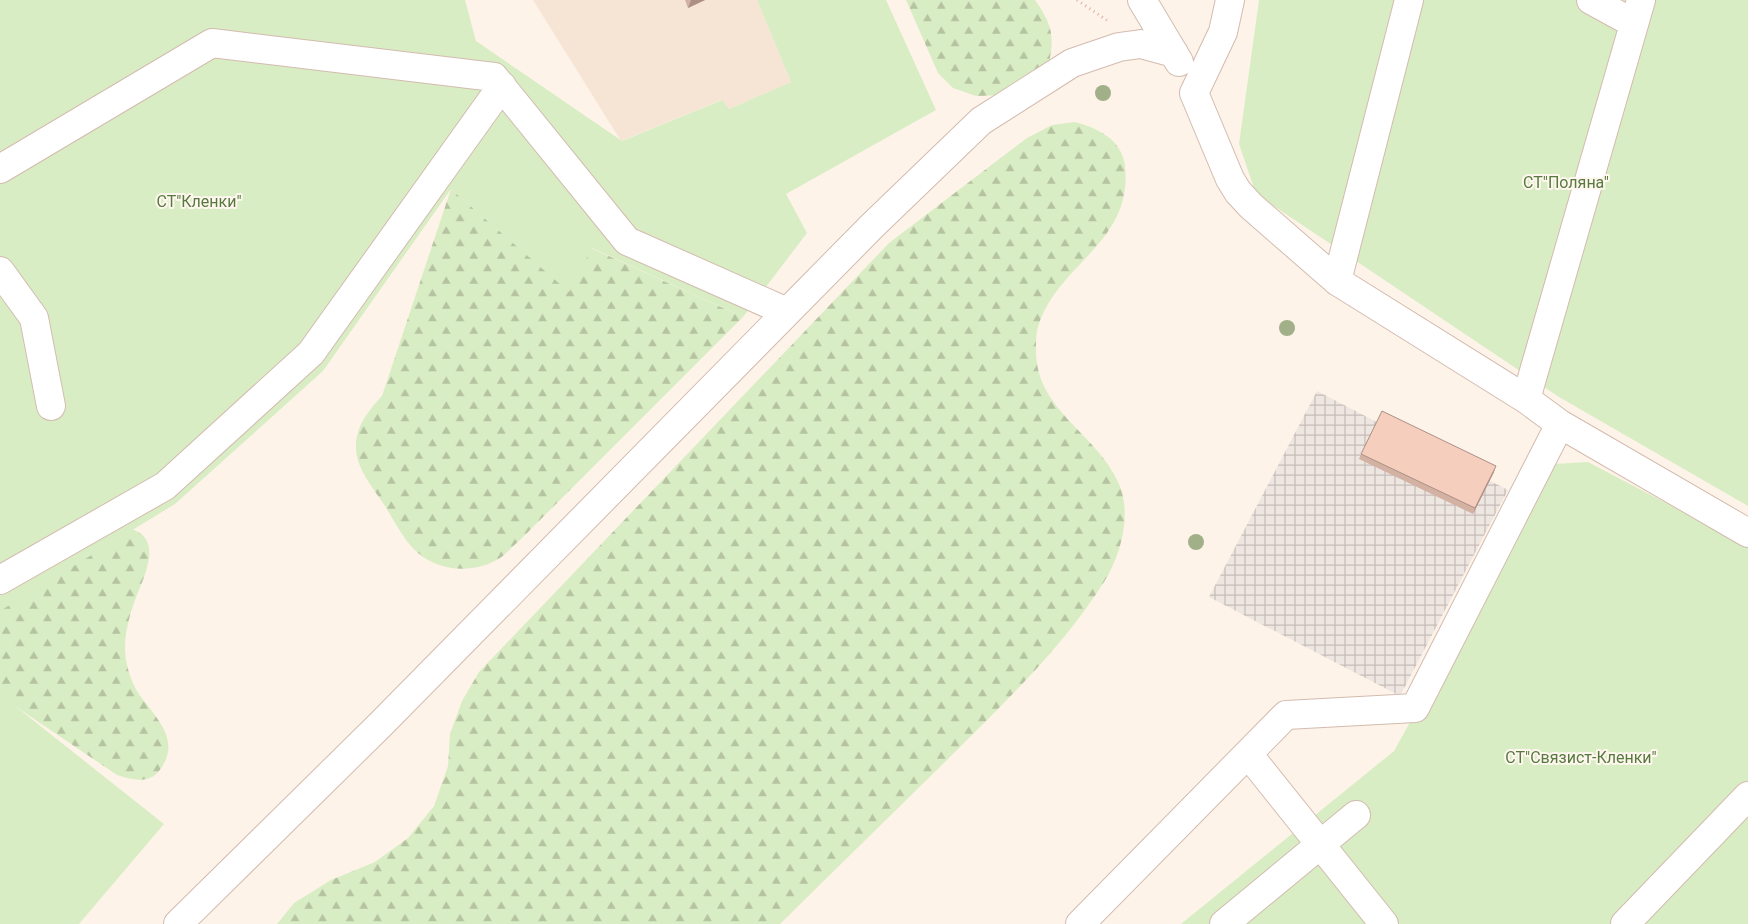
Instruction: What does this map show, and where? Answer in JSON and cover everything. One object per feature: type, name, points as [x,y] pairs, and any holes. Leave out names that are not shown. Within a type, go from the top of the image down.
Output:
[{"type":"street","points":[[1142,0],[1174,53],[1194,93],[1230,179],[1238,192],[1337,281],[1526,399],[1560,424],[1748,532]]},
{"type":"street","points":[[1194,93],[1223,32],[1230,0]]},
{"type":"street","points":[[1337,281],[1409,0]]},
{"type":"street","points":[[1526,399],[1637,11],[1591,0]]},
{"type":"street","points":[[0,169],[212,43],[494,77],[627,241],[787,312]]},
{"type":"street","points":[[178,924],[382,724],[872,226],[981,121],[1072,63],[1119,47],[1141,44],[1174,53]]},
{"type":"street","points":[[0,580],[164,486],[311,353],[502,86]]},
{"type":"street","points":[[0,270],[34,318],[51,406]]},
{"type":"street","points":[[1080,924],[1286,715],[1414,708],[1560,424]]},
{"type":"street","points":[[1248,754],[1384,924]]},
{"type":"street","points":[[1625,924],[1748,796]]},
{"type":"street","points":[[1224,924],[1356,815]]},
{"type":"shaded area","points":[[533,0],[757,0],[791,82],[729,109],[721,100],[621,141]]},
{"type":"shaded area","points":[[1317,391],[1508,490],[1400,696],[1209,597]]},
{"type":"green space","name":"СТ\"Кленки\"","points":[[0,0],[465,0],[476,41],[622,141],[722,100],[729,109],[791,82],[757,0],[886,0],[936,110],[786,194],[807,233],[743,317],[592,248],[569,292],[451,189],[323,371],[175,504],[0,611]]},
{"type":"green space","points":[[906,0],[1035,0],[1046,17],[1051,32],[1052,39],[1048,67],[1004,95],[976,96],[953,88],[938,73]]},
{"type":"green space","name":"СТ\"Поляна\"","points":[[1259,0],[1748,0],[1748,506],[1559,397],[1256,194],[1239,144]]},
{"type":"green space","points":[[1075,122],[1100,131],[1114,142],[1119,149],[1125,166],[1124,193],[1118,215],[1106,234],[1061,285],[1048,305],[1037,332],[1038,369],[1045,388],[1056,405],[1109,466],[1119,484],[1125,508],[1123,534],[1110,571],[1088,606],[1033,673],[993,714],[780,924],[277,924],[294,903],[331,880],[375,862],[408,838],[434,806],[448,766],[450,734],[462,701],[479,672],[889,243],[1027,138],[1052,125]]},
{"type":"green space","points":[[451,189],[569,291],[591,248],[743,317],[508,552],[500,558],[480,567],[458,569],[437,564],[413,548],[367,479],[359,464],[356,449],[356,441],[363,420],[382,396]]},
{"type":"green space","name":"СТ\"Связист-Кленки\"","points":[[1588,462],[1748,546],[1748,924],[1181,924],[1394,751],[1553,464]]},
{"type":"green space","points":[[126,528],[139,532],[146,539],[149,549],[146,571],[132,608],[128,625],[125,648],[127,665],[137,691],[163,728],[167,738],[168,749],[166,759],[159,771],[150,778],[140,780],[117,775],[0,696],[0,600]]},
{"type":"green space","points":[[0,694],[164,824],[79,924],[0,924]]},
{"type":"building","points":[[1382,411],[1496,466],[1475,508],[1361,454]]}]
